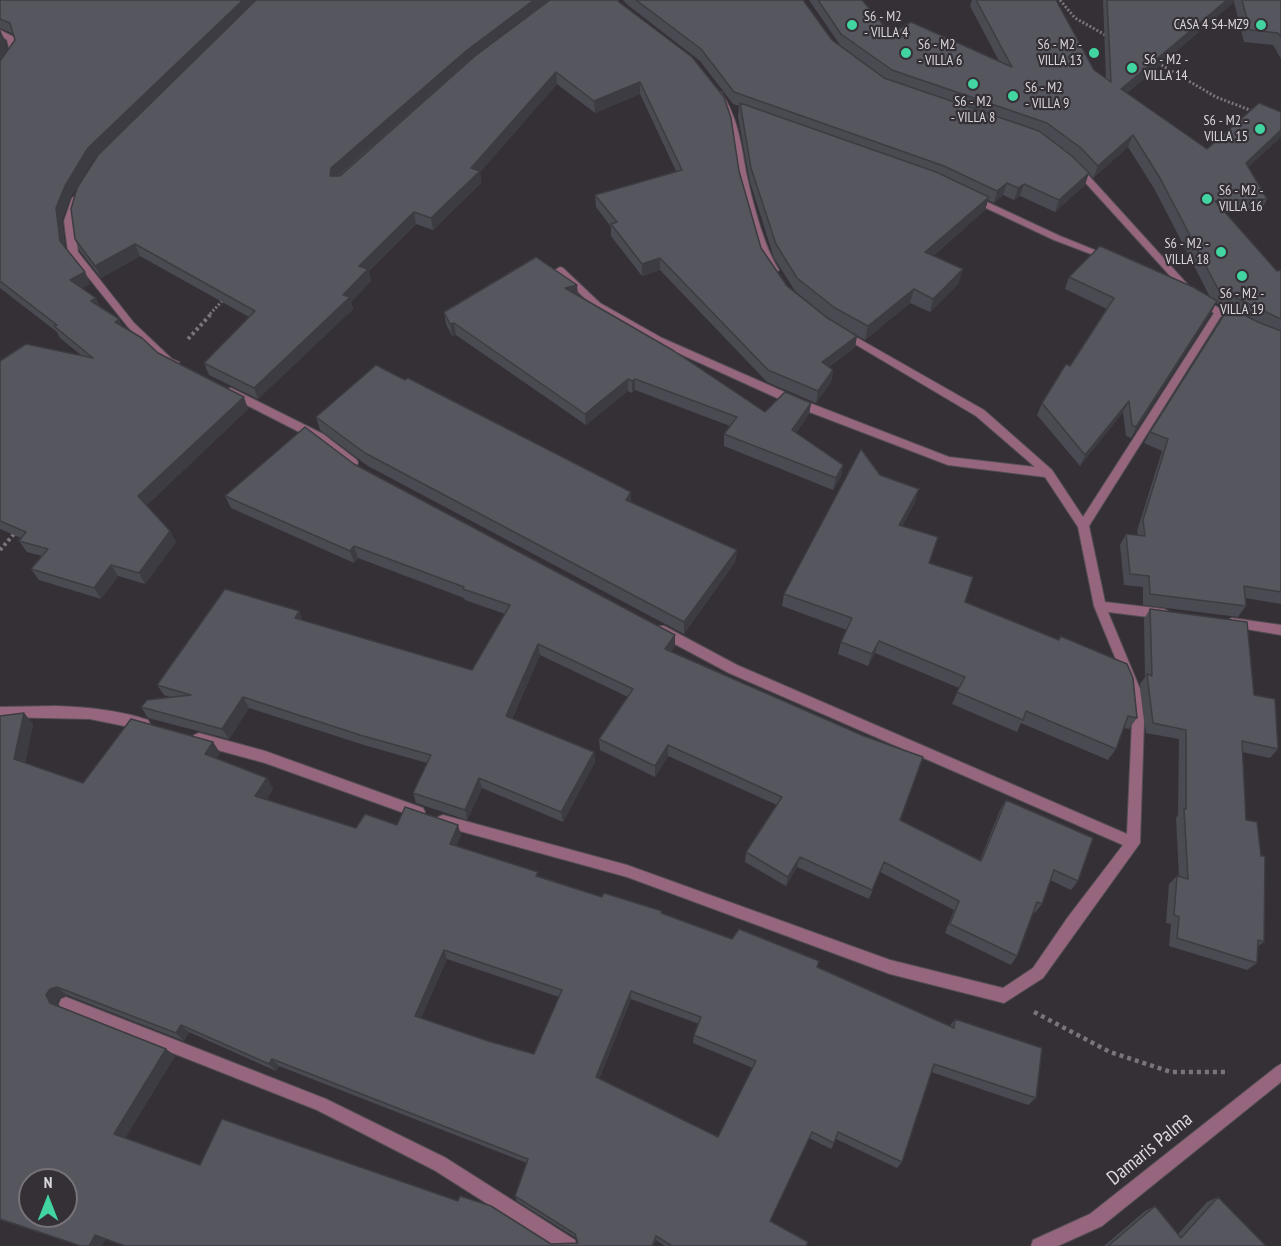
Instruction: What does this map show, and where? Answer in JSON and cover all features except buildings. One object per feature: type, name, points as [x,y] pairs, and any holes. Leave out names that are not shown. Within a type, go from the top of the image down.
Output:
[{"type":"street","points":[[0,32],[10,39],[14,52],[0,71]]},
{"type":"street","points":[[712,85],[734,110],[744,182],[767,259],[779,277]]},
{"type":"street","points":[[1066,159],[1196,299],[1249,327]]},
{"type":"street","points":[[81,190],[69,221],[73,252],[131,325],[168,361],[188,371]]},
{"type":"street","points":[[967,196],[1057,238],[1121,262]]},
{"type":"street","points":[[560,270],[597,304],[658,340],[803,405],[948,461],[1047,473]]},
{"type":"street","points":[[1163,278],[1185,286]]},
{"type":"street","points":[[1083,526],[1220,311]]},
{"type":"street","points":[[187,736],[265,757],[454,825],[627,871],[890,967],[1004,996],[1038,973],[1073,922],[1133,843],[1138,721],[1134,689],[1100,606],[1083,526],[1047,473],[980,413],[828,325]]},
{"type":"street","points":[[218,386],[319,436],[363,471]]},
{"type":"street","points":[[1100,606],[1179,616]]},
{"type":"street","points":[[1225,622],[1281,630]]},
{"type":"street","points":[[648,624],[733,669],[1133,843]]},
{"type":"street","points":[[0,712],[109,715],[154,727]]},
{"type":"street","points":[[66,1004],[321,1104],[440,1164],[569,1246]]},
{"type":"street","name":"Damaris Palma","points":[[1039,1246],[1096,1220],[1281,1072]]},
{"type":"path","points":[[1060,0],[1075,18],[1113,39]]},
{"type":"path","points":[[1152,60],[1216,97],[1259,113]]},
{"type":"path","points":[[168,361],[227,297]]},
{"type":"path","points":[[0,550],[23,525]]},
{"type":"path","points":[[1004,996],[1110,1052],[1171,1072],[1281,1072]]},
{"type":"place","name":"S6 - M2 - VILLA 4","points":[[852,25]]},
{"type":"place","name":"CASA 4 S4-MZ9","points":[[1261,25]]},
{"type":"place","name":"S6 - M2 - VILLA 6","points":[[906,53]]},
{"type":"place","name":"S6 - M2 - VILLA 13","points":[[1094,53]]},
{"type":"place","name":"S6 - M2 - VILLA 14","points":[[1132,68]]},
{"type":"place","name":"S6 - M2 - VILLA 8","points":[[973,84]]},
{"type":"place","name":"S6 - M2 - VILLA 9","points":[[1013,96]]},
{"type":"place","name":"S6 - M2 - VILLA 15","points":[[1260,129]]},
{"type":"place","name":"S6 - M2 - VILLA 16","points":[[1207,199]]},
{"type":"place","name":"S6 - M2 - VILLA 18","points":[[1221,252]]},
{"type":"place","name":"S6 - M2 - VILLA 19","points":[[1242,276]]}]
